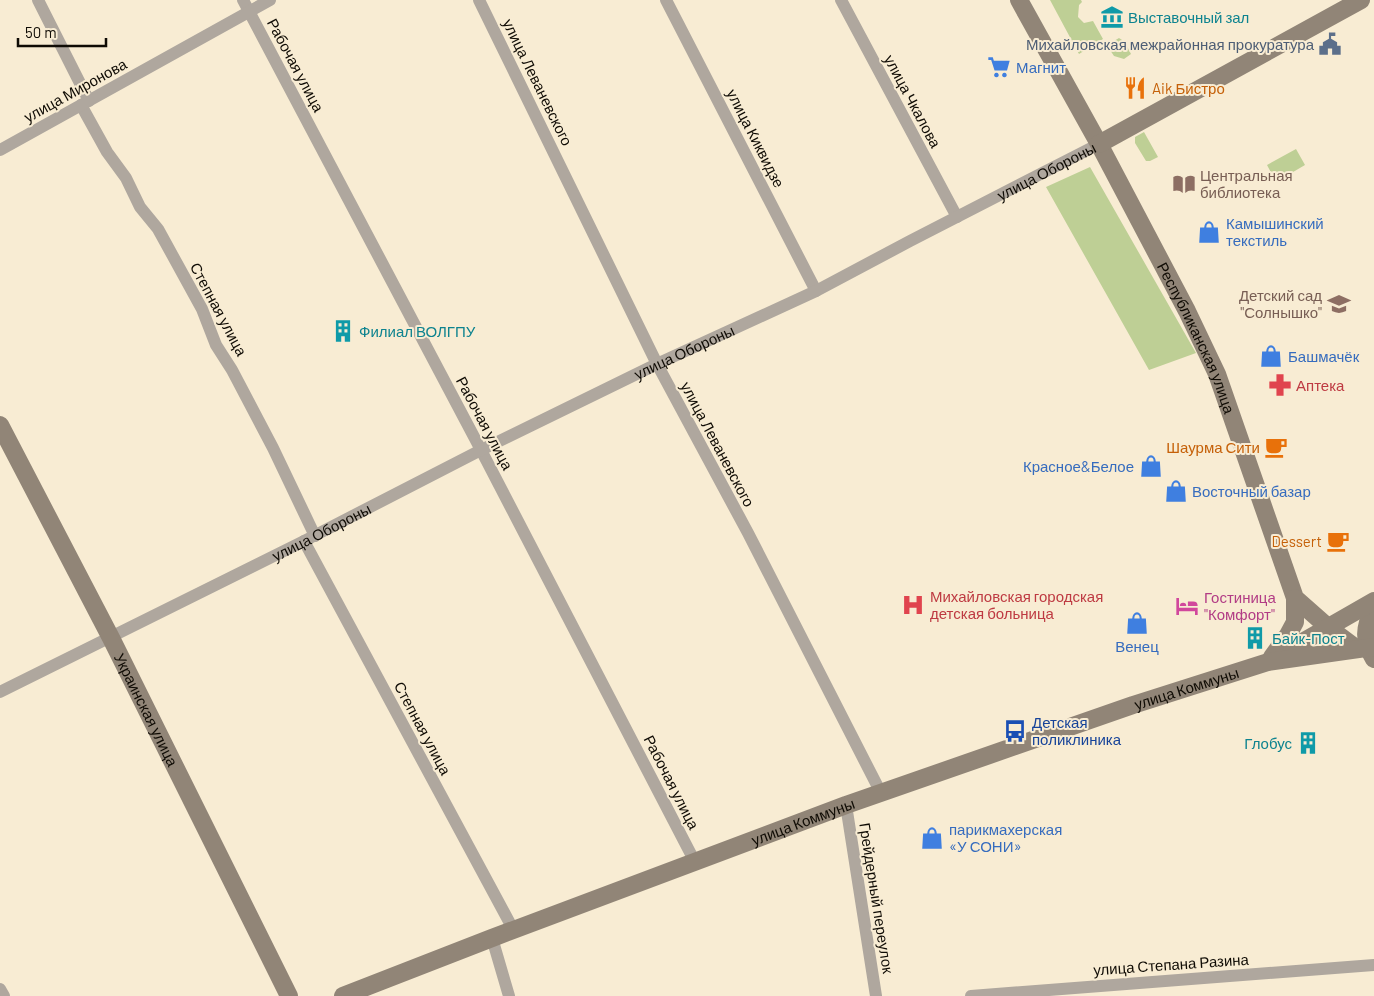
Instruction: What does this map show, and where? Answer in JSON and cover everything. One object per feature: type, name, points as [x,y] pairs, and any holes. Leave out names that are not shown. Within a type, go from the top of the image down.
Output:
[{"type":"street","name":"Степная улица","points":[[38,0],[107,152],[126,178],[140,207],[158,229],[202,309],[216,345],[232,370],[273,448],[309,538],[513,929]]},
{"type":"street","name":"улица Миронова","points":[[0,150],[85,103],[246,6],[270,0]]},
{"type":"street","name":"улица Леваневского","points":[[479,0],[657,364],[748,533],[881,793]]},
{"type":"street","name":"улица Киквидзе","points":[[666,0],[816,291]]},
{"type":"street","name":"улица Чкалова","points":[[840,0],[957,217]]},
{"type":"street","name":"Республиканская улица","points":[[1019,0],[1099,144],[1186,310],[1216,374],[1295,598],[1329,628],[1368,651],[1374,667]]},
{"type":"street","name":"улица Обороны","points":[[0,692],[111,638],[481,450],[657,364],[816,291],[1099,144],[1361,0]]},
{"type":"street","name":"Рабочая улица","points":[[246,6],[481,450],[695,862]]},
{"type":"street","name":"Украинская улица","points":[[0,424],[111,638],[289,996]]},
{"type":"street","points":[[1268,662],[1295,622],[1295,598]]},
{"type":"street","name":"улица Коммуны","points":[[1268,662],[1374,601]]},
{"type":"street","points":[[1368,651],[1366,623],[1374,608]]},
{"type":"street","name":"улица Коммуны","points":[[343,996],[513,929],[881,793],[1133,705],[1268,662],[1368,651]]},
{"type":"street","name":"Грейдерный переулок","points":[[846,806],[876,996]]},
{"type":"street","points":[[492,938],[509,996]]},
{"type":"street","name":"улица Степана Разина","points":[[970,996],[1374,965]]},
{"type":"street","points":[[0,989],[4,996]]},
{"type":"green space","points":[[1050,0],[1081,0],[1078,17],[1084,23],[1093,21],[1103,39],[1079,54]]},
{"type":"green space","points":[[1119,38],[1125,42],[1131,54],[1124,59],[1114,56],[1108,47],[1109,44]]},
{"type":"green space","points":[[1144,132],[1158,157],[1150,161],[1146,161],[1135,143],[1135,137]]},
{"type":"green space","points":[[1296,149],[1305,165],[1276,182],[1267,165]]},
{"type":"green space","points":[[1090,167],[1196,353],[1149,370],[1046,187]]},
{"type":"place","name":"Выставочный зал","points":[[1112,17]]},
{"type":"place","name":"Михайловская межрайонная прокуратура","points":[[1330,44]]},
{"type":"place","name":"Магнит","points":[[999,67]]},
{"type":"place","name":"Aik Бистро","points":[[1135,88]]},
{"type":"place","name":"Центральная библиотека","points":[[1184,184]]},
{"type":"place","name":"Камышинский текстиль","points":[[1209,232]]},
{"type":"place","name":"Детский сад \"Солнышко\"","points":[[1339,304]]},
{"type":"place","name":"Филиал ВОЛГПУ","points":[[343,331]]},
{"type":"place","name":"Башмачёк","points":[[1271,356]]},
{"type":"place","name":"Аптека","points":[[1280,385]]},
{"type":"place","name":"Шаурма Сити","points":[[1276,447]]},
{"type":"place","name":"Красное&Белое","points":[[1151,466]]},
{"type":"place","name":"Восточный базар","points":[[1176,491]]},
{"type":"place","name":"Dessert","points":[[1338,541]]},
{"type":"place","name":"Михайловская городская детская больница","points":[[913,605]]},
{"type":"place","name":"Гостиница \"Комфорт\"","points":[[1187,606]]},
{"type":"place","name":"Венец","points":[[1137,623]]},
{"type":"place","name":"Байк-Пост","points":[[1255,638]]},
{"type":"place","name":"Детская поликлиника","points":[[1015,731]]},
{"type":"place","name":"Глобус","points":[[1308,743]]},
{"type":"place","name":"парикмахерская «У СОНИ»","points":[[932,838]]}]
